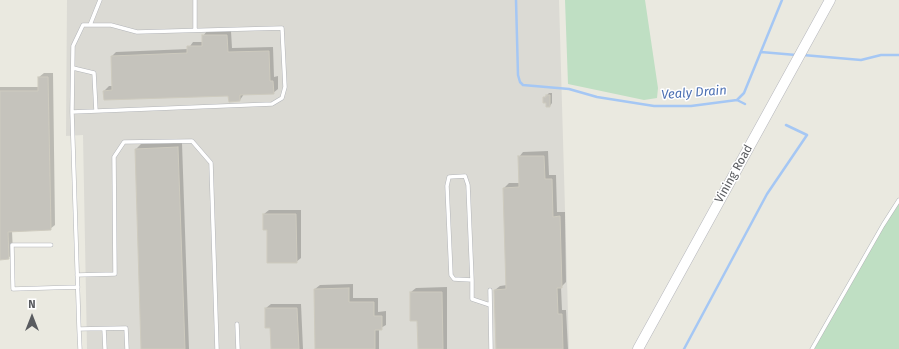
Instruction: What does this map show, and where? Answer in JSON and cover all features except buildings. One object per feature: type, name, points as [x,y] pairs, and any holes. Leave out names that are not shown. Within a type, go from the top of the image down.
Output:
[{"type":"main road","name":"Vining Road","points":[[638,349],[830,0]]},
{"type":"lane","points":[[90,25],[100,0]]},
{"type":"lane","points":[[195,0],[195,30]]},
{"type":"lane","points":[[72,112],[272,104],[282,98],[285,87],[282,28],[137,32],[112,25],[83,25],[73,46],[72,112],[80,349]]},
{"type":"lane","points":[[73,68],[94,73],[96,112]]},
{"type":"lane","points":[[77,275],[115,274],[114,157],[124,142],[192,141],[211,163],[217,349]]},
{"type":"lane","points":[[472,280],[454,278],[451,275],[447,186],[449,177],[465,176],[468,185],[472,280],[472,299],[490,305]]},
{"type":"lane","points":[[812,349],[883,225],[899,200]]},
{"type":"lane","points":[[51,245],[12,245],[12,289],[78,287]]},
{"type":"lane","points":[[490,290],[491,349]]},
{"type":"lane","points":[[237,324],[238,349]]},
{"type":"lane","points":[[79,329],[126,328],[127,349]]},
{"type":"lane","points":[[104,329],[105,349]]},
{"type":"shaded area","points":[[67,0],[559,0],[569,349],[87,349],[83,135],[66,136]]},
{"type":"green space","points":[[565,0],[645,0],[658,88],[657,98],[644,100],[568,84]]},
{"type":"green space","points":[[899,198],[899,349],[814,349]]},
{"type":"waterway","name":"Vealy Drain","points":[[516,0],[518,75],[520,82],[523,85],[569,89],[597,97],[654,106],[691,106],[737,100],[744,93],[782,0]]},
{"type":"waterway","name":"Vealy Drain","points":[[761,52],[796,55]]},
{"type":"waterway","name":"Vealy Drain","points":[[803,55],[861,60],[881,55],[899,55]]},
{"type":"waterway","points":[[737,100],[745,104]]},
{"type":"waterway","points":[[684,349],[767,194],[807,135],[786,125]]}]
